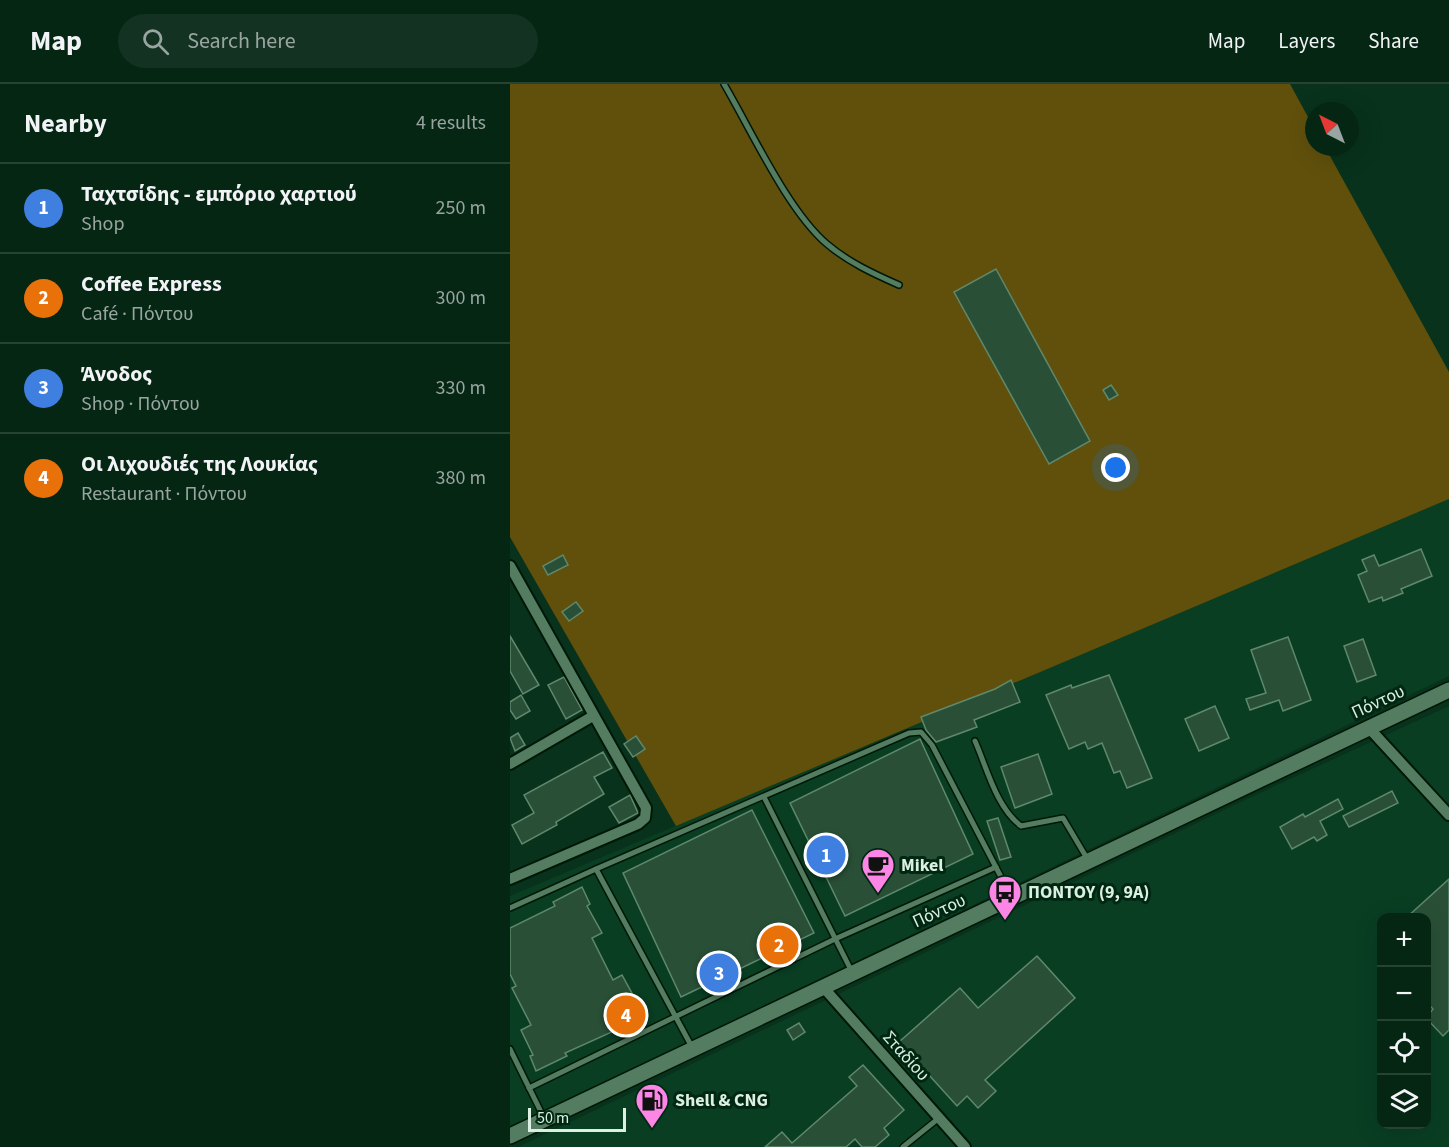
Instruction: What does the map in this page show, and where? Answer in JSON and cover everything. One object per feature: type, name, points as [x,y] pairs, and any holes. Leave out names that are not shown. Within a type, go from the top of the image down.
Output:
[{"type":"street","points":[[510,879],[638,824],[645,818],[646,808],[511,569]]},
{"type":"street","name":"Πόντου","points":[[510,1136],[1449,690]]},
{"type":"street","points":[[510,764],[593,716]]},
{"type":"street","points":[[1369,728],[1449,815]]},
{"type":"street","name":"Σταδίου","points":[[823,987],[965,1147]]},
{"type":"lane","points":[[724,84],[788,195],[825,243],[870,272],[899,285]]},
{"type":"lane","points":[[510,908],[909,733],[921,732],[932,746],[1012,898]]},
{"type":"lane","points":[[975,741],[1004,807],[1015,821],[1021,826],[1063,818],[1089,861]]},
{"type":"lane","points":[[764,797],[852,973]]},
{"type":"lane","points":[[529,1088],[835,939],[996,867]]},
{"type":"lane","points":[[596,869],[693,1049]]},
{"type":"lane","points":[[510,1049],[544,1119]]},
{"type":"lane","points":[[903,1147],[939,1118]]},
{"type":"shaded area","points":[[510,84],[1290,84],[1305,112],[1305,156],[1330,156],[1449,372],[1449,499],[676,826],[510,537]]},
{"type":"shaded area","points":[[1449,499],[1449,676],[510,1128],[510,896]]},
{"type":"shaded area","points":[[1449,706],[1449,1147],[518,1147],[1249,798]]},
{"type":"building","points":[[996,269],[1090,441],[1049,464],[954,292]]},
{"type":"building","points":[[1111,385],[1118,395],[1109,400],[1103,390]]},
{"type":"building","points":[[1421,549],[1432,576],[1401,589],[1403,593],[1383,601],[1382,597],[1369,602],[1358,575],[1367,571],[1362,560],[1374,555],[1379,566]]},
{"type":"building","points":[[563,555],[568,565],[548,575],[543,566]]},
{"type":"building","points":[[576,602],[583,611],[569,621],[562,612]]},
{"type":"building","points":[[510,636],[539,685],[523,694],[510,671]]},
{"type":"building","points":[[1288,637],[1311,700],[1283,711],[1279,700],[1250,710],[1246,699],[1266,693],[1251,650]]},
{"type":"building","points":[[1363,639],[1376,675],[1357,682],[1344,646]]},
{"type":"building","points":[[1109,675],[1152,778],[1127,788],[1120,771],[1114,773],[1102,743],[1088,749],[1085,742],[1069,749],[1046,695],[1071,685],[1072,688]]},
{"type":"building","points":[[564,677],[582,710],[566,719],[548,685]]},
{"type":"building","points":[[1011,680],[1020,702],[974,720],[977,727],[936,742],[926,730],[921,717],[995,689]]},
{"type":"building","points":[[521,695],[530,711],[516,719],[510,710],[510,702]]},
{"type":"building","points":[[1215,706],[1229,738],[1199,751],[1185,719]]},
{"type":"building","points":[[518,733],[525,745],[515,751],[510,738]]},
{"type":"building","points":[[636,736],[645,749],[633,757],[624,744]]},
{"type":"building","points":[[920,739],[973,854],[845,916],[790,803]]},
{"type":"building","points":[[603,752],[612,768],[594,777],[604,794],[556,822],[557,825],[522,844],[512,825],[534,813],[524,795]]},
{"type":"building","points":[[1038,754],[1052,794],[1015,808],[1001,767]]},
{"type":"building","points":[[1392,791],[1398,803],[1349,827],[1343,816]]},
{"type":"building","points":[[630,795],[638,813],[619,823],[609,807]]},
{"type":"building","points":[[1338,799],[1343,809],[1320,821],[1327,835],[1317,841],[1314,837],[1292,849],[1280,827],[1303,814],[1305,817]]},
{"type":"building","points":[[752,810],[814,933],[681,997],[623,873]]},
{"type":"building","points":[[998,818],[1011,857],[1000,860],[987,821]]},
{"type":"building","points":[[1449,879],[1449,1030],[1443,1036],[1431,1023],[1433,1009],[1431,1007],[1431,913],[1412,913]]},
{"type":"building","points":[[582,887],[590,904],[587,906],[602,933],[592,938],[613,980],[622,975],[645,1017],[565,1053],[567,1056],[536,1071],[530,1056],[533,1055],[521,1030],[531,1025],[512,988],[516,986],[510,974],[510,928],[555,906],[553,902]]},
{"type":"building","points":[[1037,956],[1075,998],[985,1080],[996,1091],[978,1108],[967,1096],[957,1106],[899,1042],[960,988],[978,1008]]},
{"type":"building","points":[[799,1023],[805,1032],[793,1040],[787,1030]]},
{"type":"building","points":[[863,1065],[904,1110],[884,1128],[889,1135],[875,1147],[862,1147],[855,1139],[846,1147],[765,1147],[782,1132],[792,1143],[857,1086],[849,1077]]},
{"type":"place","name":"Ταχτσίδης - εμπόριο χαρτιού","points":[[826,855]]},
{"type":"place","name":"Mikel","points":[[878,894]]},
{"type":"place","name":"ΠΟΝΤΟΥ (9, 9Α)","points":[[1005,921]]},
{"type":"place","name":"Coffee Express","points":[[779,945]]},
{"type":"place","name":"Άνοδος","points":[[719,973]]},
{"type":"place","name":"Οι λιχουδιές της Λουκίας","points":[[626,1015]]},
{"type":"place","name":"Shell & CNG","points":[[652,1129]]}]
